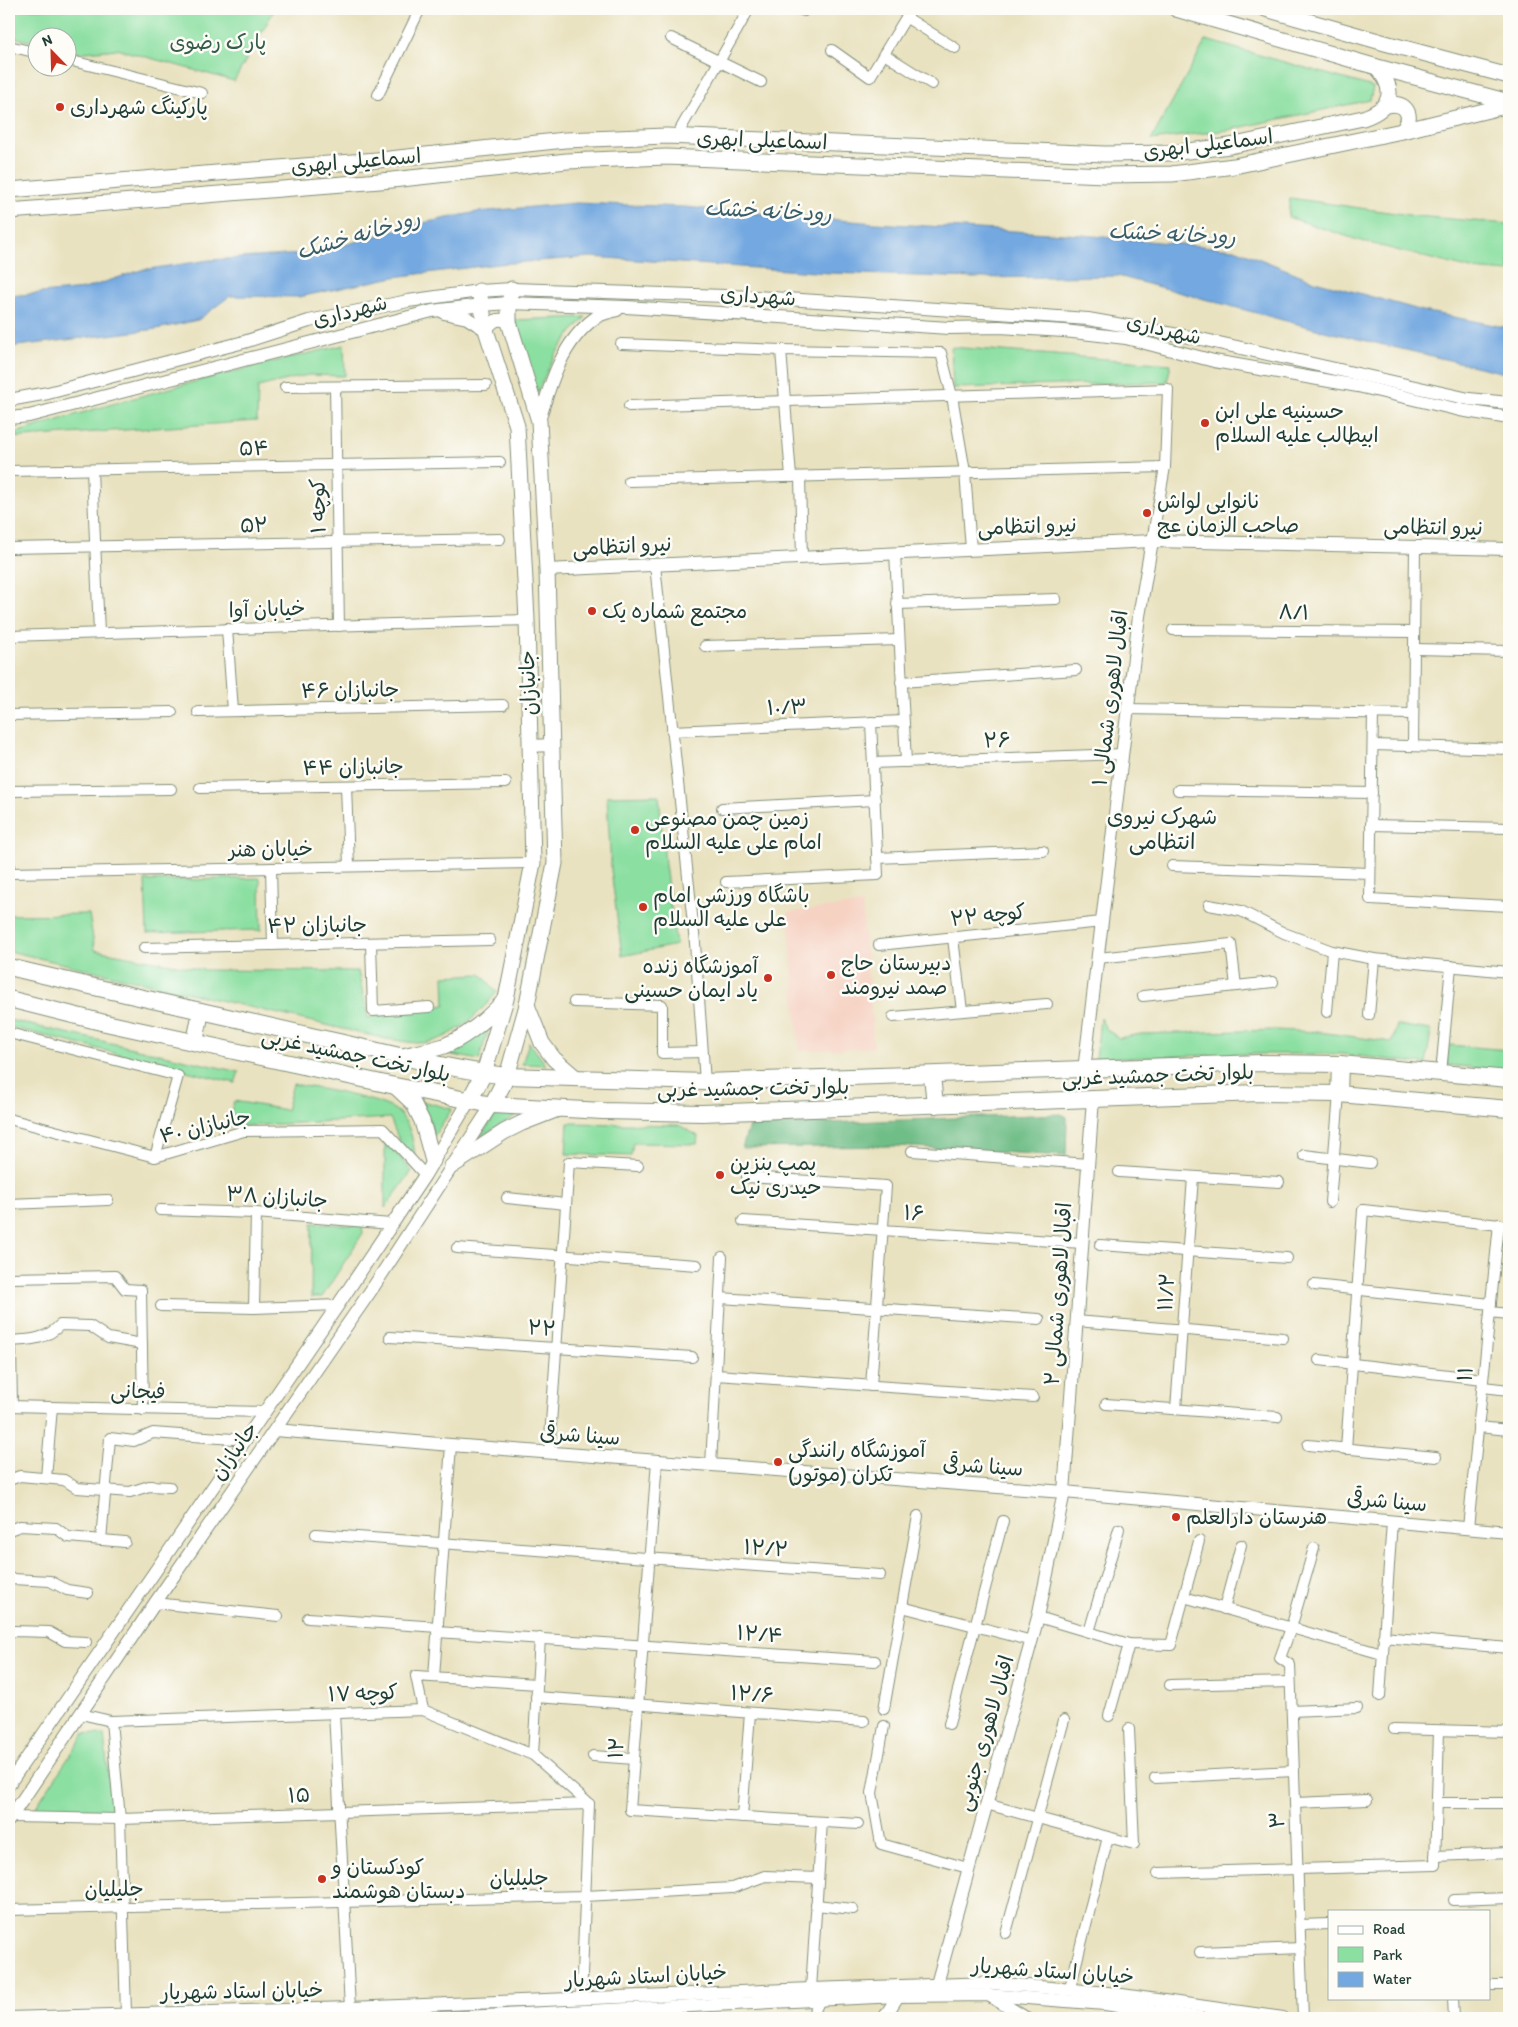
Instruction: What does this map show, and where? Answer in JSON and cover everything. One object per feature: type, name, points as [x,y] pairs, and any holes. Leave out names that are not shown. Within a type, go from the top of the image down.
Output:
[{"type":"main road","points":[[1176,9],[1509,104]]},
{"type":"main road","points":[[1266,9],[1509,76]]},
{"type":"main road","points":[[1377,67],[1387,78],[1390,92],[1385,106]]},
{"type":"main road","points":[[1385,106],[1393,103],[1407,110],[1408,125],[1402,131]]},
{"type":"main road","name":"اسماعیلی ابهری","points":[[9,211],[392,180],[567,161],[666,157],[1105,175],[1172,174],[1234,166],[1402,131],[1509,104]]},
{"type":"main road","name":"اسماعیلی ابهری","points":[[9,190],[389,159],[565,140],[618,137],[676,137],[1105,154],[1171,153],[1230,146],[1363,118],[1377,113],[1385,106]]},
{"type":"main road","points":[[389,159],[392,180]]},
{"type":"main road","name":"جانبازان","points":[[507,1076],[527,1005],[555,863],[547,570],[539,421],[509,322],[511,296]]},
{"type":"main road","name":"جانبازان","points":[[480,298],[486,330],[517,426],[527,620],[533,863],[506,999],[484,1074]]},
{"type":"main road","name":"بلوار تخت جمشید غربی","points":[[9,967],[484,1074],[507,1076],[704,1082],[1261,1063],[1340,1064],[1509,1079]]},
{"type":"main road","name":"بلوار تخت جمشید غربی","points":[[9,999],[101,1022],[395,1086],[492,1105],[702,1113],[1259,1093],[1339,1094],[1509,1109]]},
{"type":"main road","points":[[403,1056],[445,1046],[468,1033],[489,1017],[506,999]]},
{"type":"main road","points":[[527,1005],[542,1043],[554,1059],[576,1078]]},
{"type":"main road","points":[[195,1042],[201,1010]]},
{"type":"main road","points":[[1339,1094],[1340,1064]]},
{"type":"main road","points":[[469,1101],[484,1074]]},
{"type":"main road","points":[[932,1075],[935,1105]]},
{"type":"main road","points":[[492,1105],[507,1076]]},
{"type":"main road","points":[[395,1086],[413,1103],[422,1122],[433,1161]]},
{"type":"main road","points":[[452,1166],[504,1132],[558,1109]]},
{"type":"street","points":[[378,95],[420,9]]},
{"type":"street","points":[[676,137],[749,9]]},
{"type":"street","points":[[832,50],[870,77],[909,13],[955,48]]},
{"type":"street","points":[[671,38],[761,82]]},
{"type":"street","points":[[9,46],[28,51]]},
{"type":"street","points":[[884,54],[932,84]]},
{"type":"street","points":[[78,62],[202,93]]},
{"type":"street","name":"شهرداری","points":[[511,296],[626,307],[950,328],[1000,326],[1117,337],[1214,361],[1358,386],[1460,410],[1509,418]]},
{"type":"street","name":"شهرداری","points":[[9,400],[48,393],[244,342],[310,321],[408,301],[511,296],[756,297],[1088,319],[1201,339],[1469,399],[1509,402]]},
{"type":"street","name":"شهرداری","points":[[9,418],[29,416],[480,298]]},
{"type":"street","points":[[539,421],[555,372],[572,342],[596,317],[626,307]]},
{"type":"street","points":[[432,311],[467,318],[486,330],[491,322],[502,319],[509,322]]},
{"type":"street","points":[[621,344],[941,353],[952,396],[965,472],[971,549]]},
{"type":"street","points":[[781,350],[802,558]]},
{"type":"street","points":[[284,387],[486,385]]},
{"type":"street","name":"کوچه ۱","points":[[335,387],[339,626]]},
{"type":"street","points":[[629,406],[1168,389],[1165,467],[1152,541]]},
{"type":"street","name":"۵۴","points":[[9,472],[500,462]]},
{"type":"street","points":[[629,481],[1165,467]]},
{"type":"street","points":[[92,470],[99,633]]},
{"type":"street","name":"۵۲","points":[[9,548],[500,539]]},
{"type":"street","name":"نیرو انتظامی","points":[[547,570],[1152,541],[1509,549]]},
{"type":"street","name":"اقبال لاهوری شمالی ۱","points":[[1084,1070],[1128,709],[1152,541]]},
{"type":"street","points":[[1413,746],[1416,547]]},
{"type":"street","points":[[895,553],[906,762]]},
{"type":"street","points":[[655,565],[695,943],[704,1082]]},
{"type":"street","points":[[897,604],[1056,598]]},
{"type":"street","name":"خیابان آوا","points":[[9,636],[527,620]]},
{"type":"street","points":[[226,629],[233,711]]},
{"type":"street","name":"۸/۱","points":[[1172,630],[1414,632]]},
{"type":"street","points":[[705,646],[899,640]]},
{"type":"street","points":[[1414,649],[1509,651]]},
{"type":"street","points":[[901,682],[1076,670]]},
{"type":"street","name":"۴۶ جانبازان","points":[[198,712],[503,705]]},
{"type":"street","points":[[1128,709],[1413,714]]},
{"type":"street","points":[[9,716],[172,712]]},
{"type":"street","points":[[1374,713],[1370,899],[1509,906]]},
{"type":"street","name":"۱۰/۳","points":[[672,731],[904,721]]},
{"type":"street","points":[[726,882],[878,875],[871,722]]},
{"type":"street","points":[[530,746],[552,745]]},
{"type":"street","points":[[1373,745],[1509,749]]},
{"type":"street","name":"۲۶","points":[[873,763],[1123,754]]},
{"type":"street","name":"۴۴ جانبازان","points":[[200,788],[506,783]]},
{"type":"street","points":[[346,786],[349,866]]},
{"type":"street","points":[[9,792],[171,789]]},
{"type":"street","points":[[1178,790],[1372,793]]},
{"type":"street","points":[[722,808],[875,800]]},
{"type":"street","points":[[9,821],[9,873]]},
{"type":"street","points":[[1371,825],[1509,828]]},
{"type":"street","points":[[877,858],[1043,850]]},
{"type":"street","name":"خیابان هنر","points":[[9,873],[533,863]]},
{"type":"street","points":[[1172,866],[1370,873]]},
{"type":"street","points":[[272,868],[273,945]]},
{"type":"street","points":[[1209,905],[1240,911],[1284,934],[1332,951],[1374,959],[1509,972]]},
{"type":"street","name":"کوچه ۲۲","points":[[878,945],[1102,922]]},
{"type":"street","points":[[953,938],[962,1011]]},
{"type":"street","name":"۴۲ جانبازان","points":[[144,948],[490,940]]},
{"type":"street","points":[[371,943],[374,1011],[429,1007]]},
{"type":"street","points":[[1098,958],[1231,944],[1236,986]]},
{"type":"street","points":[[1327,1012],[1332,951]]},
{"type":"street","points":[[1369,1015],[1374,959]]},
{"type":"street","points":[[1441,1073],[1451,966]]},
{"type":"street","points":[[1143,996],[1273,982]]},
{"type":"street","points":[[574,1002],[662,1005],[662,1054],[702,1052]]},
{"type":"street","points":[[893,1017],[1047,1004]]},
{"type":"street","points":[[9,1033],[178,1076],[155,1157]]},
{"type":"street","points":[[1330,1202],[1339,1094]]},
{"type":"street","name":"اقبال لاهوری شمالی ۲","points":[[1064,1492],[1093,1099]]},
{"type":"street","name":"جانبازان","points":[[9,1784],[101,1647],[338,1305],[425,1175],[469,1101]]},
{"type":"street","name":"جانبازان","points":[[10,1819],[155,1603],[374,1286],[492,1105]]},
{"type":"street","name":"۴۰ جانبازان","points":[[9,1119],[155,1157],[244,1131],[383,1129],[425,1175]]},
{"type":"street","points":[[912,1151],[1088,1164]]},
{"type":"street","points":[[1304,1155],[1370,1162]]},
{"type":"street","points":[[549,1453],[569,1162],[638,1166]]},
{"type":"street","points":[[1120,1172],[1279,1182]]},
{"type":"street","points":[[748,1177],[886,1186],[871,1386]]},
{"type":"street","name":"۱۱/۲","points":[[1176,1409],[1193,1177]]},
{"type":"street","points":[[507,1198],[566,1204]]},
{"type":"street","points":[[9,1204],[108,1200]]},
{"type":"street","name":"۳۸ جانبازان","points":[[160,1210],[256,1214],[391,1224]]},
{"type":"street","points":[[1346,1449],[1363,1210],[1504,1225]]},
{"type":"street","points":[[254,1308],[256,1214]]},
{"type":"street","name":"۱۶","points":[[743,1221],[1082,1243]]},
{"type":"street","name":"۱۱","points":[[1468,1528],[1491,1308],[1504,1225]]},
{"type":"street","points":[[1100,1245],[1287,1258]]},
{"type":"street","points":[[456,1248],[697,1265]]},
{"type":"street","points":[[710,1465],[722,1257]]},
{"type":"street","points":[[9,1278],[115,1276],[126,1289],[141,1290],[143,1410]]},
{"type":"street","points":[[357,1276],[374,1286]]},
{"type":"street","points":[[1314,1284],[1491,1308],[1509,1314]]},
{"type":"street","points":[[720,1298],[1039,1319]]},
{"type":"street","points":[[161,1306],[254,1308],[338,1305]]},
{"type":"street","points":[[1076,1321],[1282,1338]]},
{"type":"street","points":[[9,1340],[31,1340],[52,1334],[60,1325],[75,1325],[90,1326],[108,1338],[142,1344]]},
{"type":"street","name":"۲۲","points":[[390,1337],[692,1357]]},
{"type":"street","points":[[9,1344],[12,1349],[10,1406]]},
{"type":"street","points":[[1319,1360],[1483,1383],[1509,1390]]},
{"type":"street","points":[[716,1375],[1033,1398]]},
{"type":"street","points":[[1106,1404],[1277,1417]]},
{"type":"street","name":"فیجانی","points":[[10,1406],[265,1412]]},
{"type":"street","points":[[46,1478],[52,1407]]},
{"type":"street","points":[[1478,1427],[1509,1430]]},
{"type":"street","name":"سینا شرقی","points":[[275,1430],[1064,1492],[1509,1532]]},
{"type":"street","points":[[101,1540],[110,1438],[134,1441],[153,1433],[233,1439]]},
{"type":"street","points":[[434,1677],[451,1445]]},
{"type":"street","points":[[1308,1445],[1436,1457]]},
{"type":"street","name":"۱۲","points":[[657,1461],[630,1810],[858,1824]]},
{"type":"street","points":[[9,1480],[20,1476],[46,1478],[64,1480],[77,1488],[130,1492],[149,1486],[170,1487]]},
{"type":"street","name":"اقبال لاهوری جنوبی","points":[[937,1984],[1032,1641],[1064,1492]]},
{"type":"street","points":[[884,1709],[918,1516]]},
{"type":"street","points":[[1380,1696],[1392,1521]]},
{"type":"street","points":[[949,1724],[1003,1522]]},
{"type":"street","points":[[9,1530],[20,1526],[56,1528],[68,1537],[125,1542]]},
{"type":"street","points":[[1089,1632],[1119,1529]]},
{"type":"street","name":"۱۲/۲","points":[[316,1534],[880,1575]]},
{"type":"street","points":[[1038,1617],[1129,1644],[1171,1645],[1199,1541]]},
{"type":"street","points":[[1224,1608],[1241,1545]]},
{"type":"street","points":[[1291,1628],[1314,1548]]},
{"type":"street","points":[[9,1581],[50,1581],[67,1590],[88,1593]]},
{"type":"street","points":[[1184,1597],[1382,1654]]},
{"type":"street","points":[[155,1603],[278,1616]]},
{"type":"street","points":[[902,1607],[1032,1641]]},
{"type":"street","name":"۱۲/۴","points":[[308,1618],[540,1638],[875,1661]]},
{"type":"street","name":"۳","points":[[1291,1628],[1280,1658],[1290,1665],[1303,2018]]},
{"type":"street","points":[[9,1633],[14,1631],[49,1632],[65,1641],[86,1642]]},
{"type":"street","points":[[1383,1637],[1509,1648]]},
{"type":"street","points":[[533,1755],[540,1638]]},
{"type":"street","points":[[1109,1716],[1129,1644]]},
{"type":"street","points":[[101,1647],[118,1658]]},
{"type":"street","points":[[423,1710],[416,1676],[537,1684]]},
{"type":"street","points":[[1170,1685],[1290,1682]]},
{"type":"street","points":[[536,1697],[638,1704]]},
{"type":"street","name":"۱۲/۶","points":[[638,1704],[864,1721]]},
{"type":"street","points":[[1292,1711],[1357,1708]]},
{"type":"street","name":"کوچه ۱۷","points":[[81,1714],[111,1721],[423,1710],[533,1755],[589,1804]]},
{"type":"street","points":[[334,1713],[350,2008]]},
{"type":"street","points":[[742,1817],[750,1713]]},
{"type":"street","points":[[1006,1933],[1064,1720]]},
{"type":"street","points":[[111,1721],[120,1819],[126,2014]]},
{"type":"street","points":[[884,1726],[872,1793],[881,1844],[968,1868]]},
{"type":"street","points":[[986,1804],[1134,1844],[1129,1728]]},
{"type":"street","points":[[1394,1729],[1509,1732]]},
{"type":"street","points":[[1435,1861],[1439,1731]]},
{"type":"street","points":[[593,1756],[634,1759]]},
{"type":"street","points":[[1155,1778],[1294,1771]]},
{"type":"street","points":[[1295,1803],[1366,1800]]},
{"type":"street","points":[[1437,1803],[1509,1802]]},
{"type":"street","points":[[580,2009],[589,1804]]},
{"type":"street","name":"۱۵","points":[[10,1819],[120,1819],[589,1804]]},
{"type":"street","points":[[811,1989],[822,1822]]},
{"type":"street","points":[[1070,1988],[1108,1837]]},
{"type":"street","points":[[1158,1873],[1298,1869],[1435,1861],[1509,1853]]},
{"type":"street","name":"جلیلیان","points":[[9,1910],[586,1896],[732,1888],[765,1876],[818,1878]]},
{"type":"street","points":[[1454,1900],[1509,1898]]},
{"type":"street","points":[[816,1905],[853,1909]]},
{"type":"street","points":[[1300,1925],[1328,1924]]},
{"type":"street","points":[[1200,1952],[1301,1948]]},
{"type":"street","name":"خیابان استاد شهریار","points":[[441,2018],[495,2017],[811,1989],[992,1983],[1070,1988],[1283,2018]]},
{"type":"street","points":[[1490,1985],[1509,1985]]},
{"type":"street","points":[[988,1995],[1026,2018]]},
{"type":"street","name":"خیابان استاد شهریار","points":[[9,2018],[350,2008],[580,2009],[898,1996],[988,1995],[1105,2004],[1200,2018]]},
{"type":"street","points":[[884,2018],[898,1996]]},
{"type":"street","points":[[811,2018],[820,2000]]},
{"type":"street","points":[[1454,2000],[1454,2018]]},
{"type":"shaded area","name":"دبیرستان حاج صمد نیرومند","points":[[862,904],[874,1048],[799,1051],[788,912]]},
{"type":"green space","name":"پارک رضوی","points":[[15,9],[275,9],[234,81],[117,49],[78,53],[78,28],[28,28],[28,41],[9,36]]},
{"type":"green space","points":[[1206,40],[1373,87],[1370,100],[1228,130],[1151,140]]},
{"type":"green space","points":[[1290,198],[1416,216],[1509,224],[1509,272],[1471,269],[1361,241],[1288,217]]},
{"type":"green space","points":[[586,317],[571,333],[555,355],[537,393],[514,320]]},
{"type":"green space","points":[[344,345],[345,376],[308,375],[258,387],[257,421],[9,438],[9,435],[134,398]]},
{"type":"green space","points":[[951,347],[1171,364],[1167,382],[953,388]]},
{"type":"green space","points":[[659,795],[665,865],[676,945],[622,956],[611,870],[607,796]]},
{"type":"green space","points":[[260,878],[261,930],[147,933],[145,881]]},
{"type":"green space","points":[[89,914],[95,950],[204,970],[358,971],[368,1018],[445,1005],[444,976],[481,974],[497,992],[467,1023],[449,1035],[429,1042],[413,1043],[386,1039],[9,951],[9,915]]},
{"type":"green space","points":[[1100,1018],[1107,1030],[1119,1038],[1141,1034],[1275,1030],[1319,1032],[1392,1042],[1397,1025],[1431,1030],[1426,1064],[1341,1054],[1240,1054],[1096,1059]]},
{"type":"green space","points":[[9,1020],[239,1072],[235,1083],[9,1027]]},
{"type":"green space","points":[[490,1024],[479,1060],[442,1053]]},
{"type":"green space","points":[[529,1042],[546,1065],[522,1064]]},
{"type":"green space","points":[[1449,1045],[1509,1050],[1509,1071],[1447,1065]]},
{"type":"green space","points":[[293,1084],[364,1098],[390,1107],[402,1116],[408,1126],[415,1155],[402,1145],[390,1118],[226,1127],[234,1101],[286,1110]]},
{"type":"green space","points":[[418,1100],[452,1109],[434,1136],[429,1118]]},
{"type":"green space","points":[[496,1114],[517,1115],[479,1138]]},
{"type":"green space","points":[[1061,1114],[1067,1117],[1066,1156],[896,1146],[742,1148],[749,1126]]},
{"type":"green space","points":[[568,1123],[679,1125],[698,1136],[697,1144],[633,1143],[631,1156],[566,1154]]},
{"type":"green space","points":[[385,1140],[412,1171],[385,1208]]},
{"type":"green space","points":[[312,1223],[362,1226],[363,1233],[322,1297],[311,1297]]},
{"type":"green space","points":[[85,1733],[104,1735],[112,1812],[31,1814]]},
{"type":"water","points":[[576,203],[684,207],[875,223],[1082,235],[1235,249],[1315,281],[1423,311],[1509,328],[1509,374],[1320,330],[1118,276],[975,278],[830,273],[591,257],[498,264],[394,277],[299,297],[230,296],[198,320],[157,329],[9,347],[9,296],[84,289],[141,270],[210,260],[317,253],[413,225],[477,212]]},
{"type":"place","name":"پارکینگ شهرداری","points":[[60,107]]},
{"type":"place","name":"حسینیه علی ابن ابیطالب علیه السلام","points":[[1205,423]]},
{"type":"place","name":"نانوایی لواش صاحب الزمان عج","points":[[1147,513]]},
{"type":"place","name":"مجتمع شماره یک","points":[[592,611]]},
{"type":"place","name":"زمین چمن مصنوعی امام علی علیه السلام","points":[[635,830]]},
{"type":"place","name":"باشگاه ورزشی امام علی علیه السلام","points":[[643,907]]},
{"type":"place","name":"دبیرستان حاج صمد نیرومند","points":[[831,975]]},
{"type":"place","name":"آموزشگاه زنده یاد ایمان حسینی","points":[[768,978]]},
{"type":"place","name":"پمپ بنزین حیدری نیک","points":[[720,1175]]},
{"type":"place","name":"آموزشگاه رانندگی تکران (موتور)","points":[[778,1462]]},
{"type":"place","name":"هنرستان دارالعلم","points":[[1176,1517]]},
{"type":"place","name":"کودکستان و دبستان هوشمند","points":[[322,1879]]},
{"type":"district","name":"شهرک نیروی انتظامی","points":[[1162,828]]},
{"type":"water label","name":"رودخانه خشک","points":[[768,210]]},
{"type":"water label","name":"رودخانه خشک","points":[[1172,233]]},
{"type":"water label","name":"رودخانه خشک","points":[[358,234]]}]
